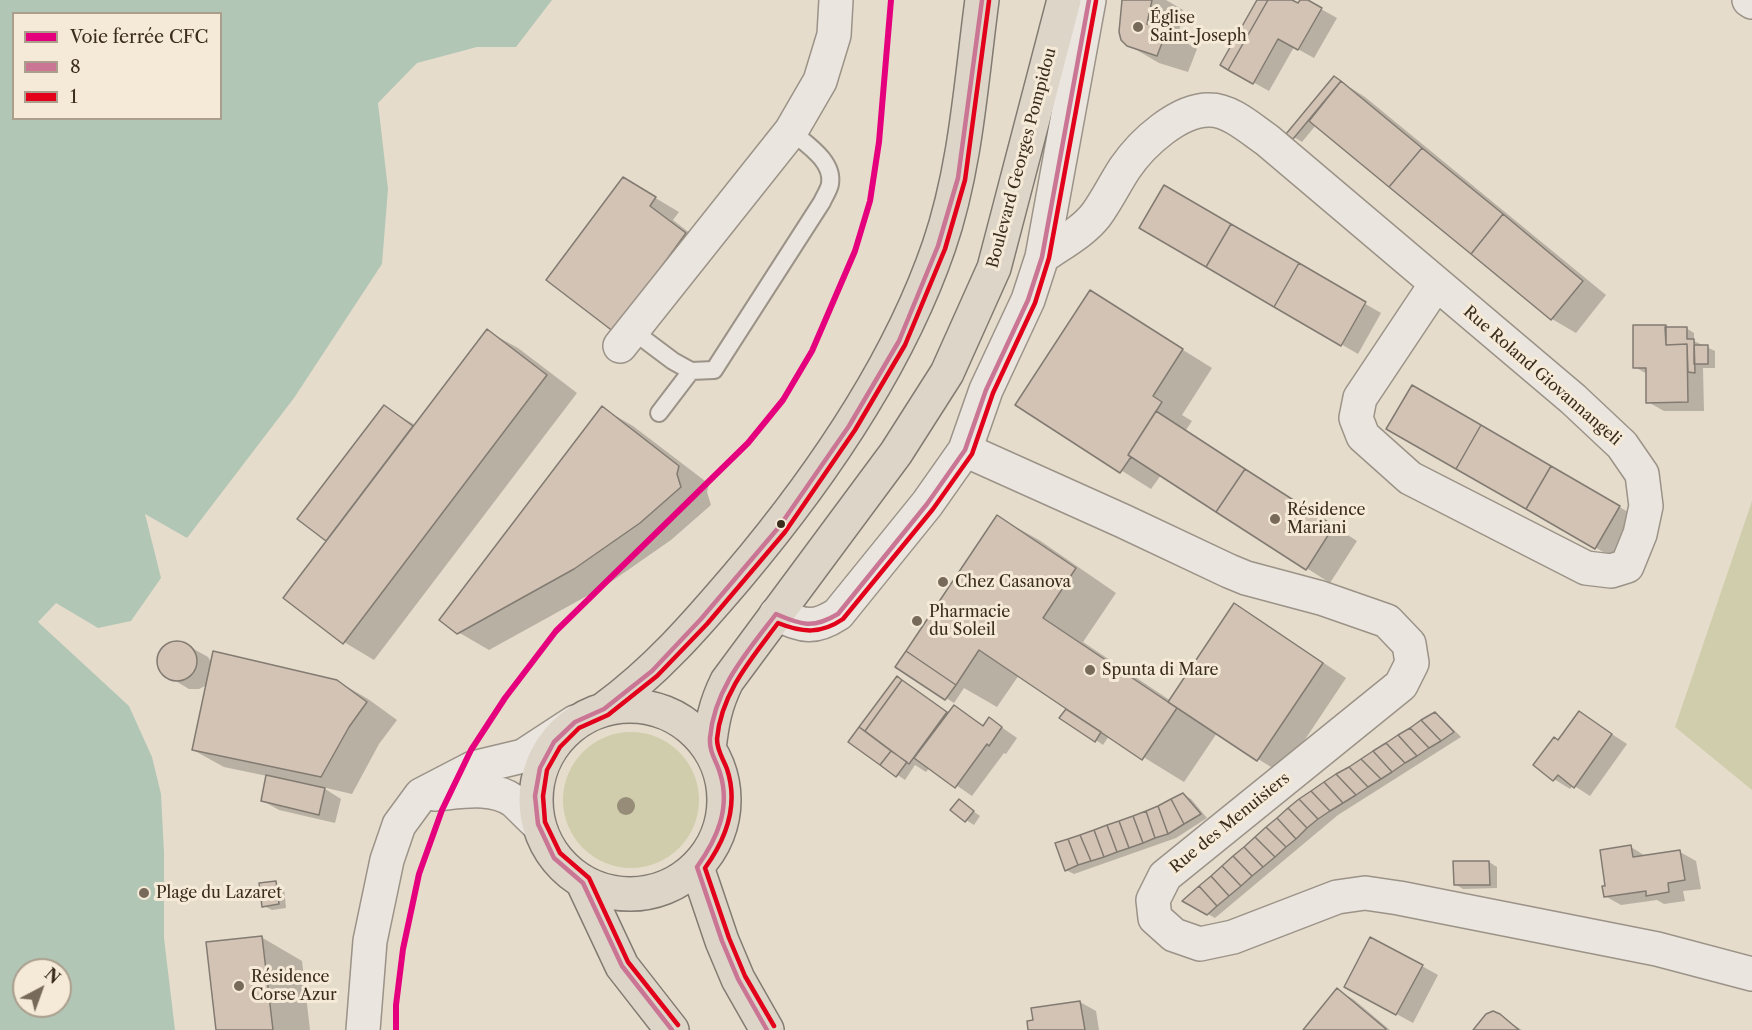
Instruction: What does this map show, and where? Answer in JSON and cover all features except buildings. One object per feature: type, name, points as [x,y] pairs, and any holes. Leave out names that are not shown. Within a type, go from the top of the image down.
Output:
[{"type":"main road","points":[[604,709],[634,705],[663,712],[689,727],[709,749],[720,772],[724,798],[722,823],[712,847],[697,867],[677,882],[646,893],[630,895],[606,892],[583,883],[554,858],[538,825],[535,796],[540,768],[554,742],[574,722],[604,709],[652,671],[701,619],[779,527],[849,426],[899,341],[939,246],[958,178],[982,0]]},
{"type":"main road","name":"Boulevard Georges Pompidou","points":[[709,749],[718,699],[727,681],[896,453],[947,373],[994,268],[1064,0]]},
{"type":"main road","points":[[697,867],[738,979],[767,1030]]},
{"type":"main road","points":[[583,883],[622,966],[666,1028]]},
{"type":"street","points":[[626,338],[791,131],[820,81],[834,35],[836,0]]},
{"type":"street","name":"Boulevard Georges Pompidou","points":[[776,614],[805,626],[823,624],[838,614],[927,504],[965,450],[986,390],[1028,300],[1042,257],[1089,0]]},
{"type":"street","name":"Rue Roland Giovannangeli","points":[[1042,257],[1078,232],[1095,216],[1126,166],[1160,130],[1184,116],[1210,110],[1230,116],[1267,140],[1573,399],[1622,445],[1642,474],[1646,506],[1640,534],[1627,566],[1611,571],[1586,568],[1410,478],[1364,436],[1356,418],[1360,398],[1436,284]]},
{"type":"street","name":"Rue des Menuisiers","points":[[965,450],[1237,575],[1320,598],[1387,621],[1409,644],[1412,663],[1401,685],[1165,876],[1154,900],[1155,918],[1174,935],[1200,944],[1233,937],[1337,897],[1365,893],[1657,949],[1752,974]]},
{"type":"street","points":[[363,1030],[370,940],[387,860],[399,825],[421,795],[473,768],[523,756],[574,722]]},
{"type":"street","points":[[421,795],[474,791],[500,794],[514,801],[538,825]]},
{"type":"lane","points":[[626,338],[691,371],[714,370],[822,202],[830,185],[830,170],[818,155],[791,131]]},
{"type":"lane","points":[[659,413],[691,371]]},
{"type":"shaded area","points":[[0,0],[552,0],[516,47],[477,47],[417,63],[378,103],[388,189],[382,264],[294,398],[187,538],[145,514],[161,578],[131,621],[98,628],[56,603],[38,622],[129,706],[152,757],[161,794],[164,938],[175,1030],[0,1030]]},
{"type":"shaded area","points":[[1752,501],[1752,790],[1675,727]]},
{"type":"shaded area","points":[[631,732],[657,737],[669,743],[679,752],[688,762],[694,774],[699,800],[694,826],[688,838],[679,848],[669,857],[657,863],[631,868],[605,863],[593,857],[583,848],[574,838],[568,826],[563,800],[568,774],[574,762],[583,752],[593,743],[605,737]]},
{"type":"rail line","name":"CFC","points":[[396,1030],[396,1005],[403,949],[419,874],[442,810],[471,750],[505,698],[556,631],[748,443],[783,400],[812,351],[855,251],[870,201],[879,142],[891,0]]},
{"type":"transit line","name":"8","points":[[672,1030],[622,966],[583,883],[554,858],[538,824],[535,796],[540,768],[554,742],[575,722],[604,709],[652,671],[701,619],[779,527],[849,426],[899,341],[938,246],[958,178],[982,0]]},
{"type":"transit line","name":"8","points":[[767,1030],[738,979],[722,941],[697,867],[711,845],[723,811],[723,786],[710,743],[718,703],[734,672],[776,614],[807,624],[821,622],[838,614],[927,504],[965,450],[986,390],[1028,300],[1042,257],[1089,0]]},
{"type":"transit line","name":"1","points":[[678,1025],[628,962],[589,878],[560,853],[545,822],[543,796],[547,770],[560,747],[579,728],[608,715],[657,676],[707,624],[785,532],[855,430],[905,345],[945,249],[965,180],[989,1]]},
{"type":"transit line","name":"1","points":[[774,1026],[745,976],[729,938],[705,868],[719,845],[731,808],[730,782],[717,743],[725,706],[739,677],[778,623],[796,629],[812,630],[827,627],[843,619],[933,509],[972,454],[993,393],[1035,303],[1049,258],[1096,1]]},
{"type":"place","name":"Église Saint-Joseph","points":[[1138,27]]},
{"type":"place","name":"Résidence Mariani","points":[[1275,519]]},
{"type":"place","name":"Chez Casanova","points":[[943,582]]},
{"type":"place","name":"Pharmacie du Soleil","points":[[917,621]]},
{"type":"place","name":"Spunta di Mare","points":[[1090,670]]},
{"type":"place","name":"Plage du Lazaret","points":[[144,893]]},
{"type":"place","name":"Résidence Corse Azur","points":[[239,986]]}]
